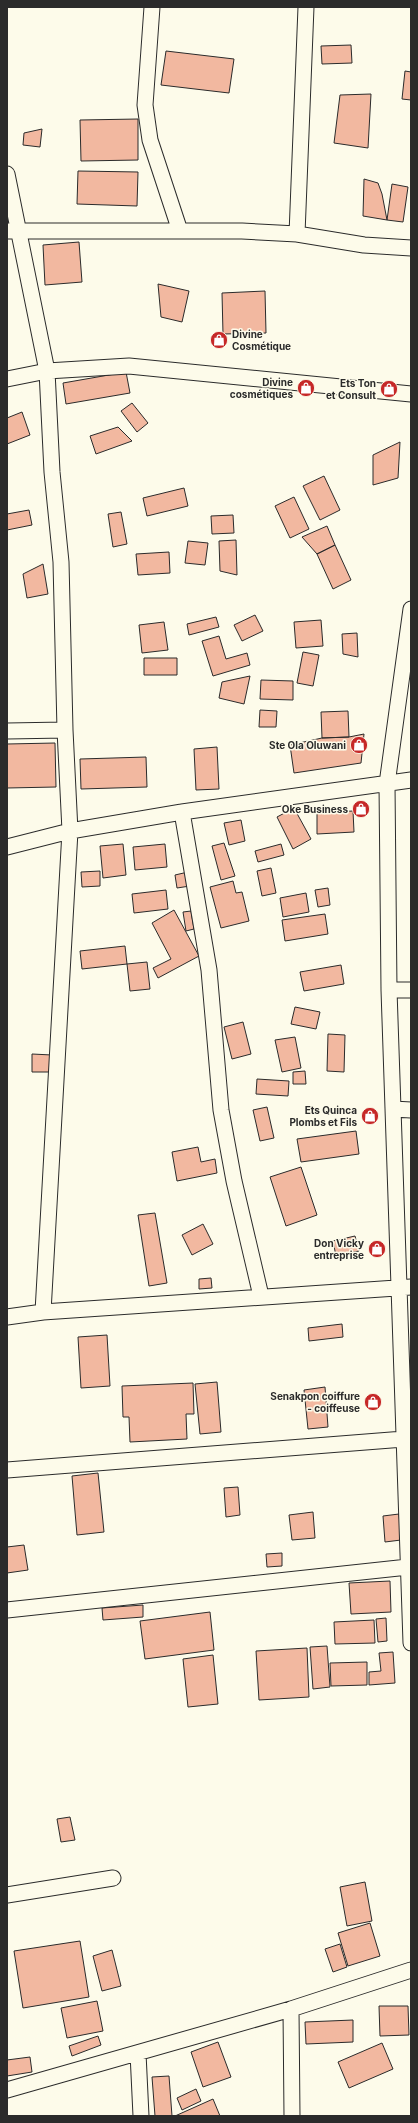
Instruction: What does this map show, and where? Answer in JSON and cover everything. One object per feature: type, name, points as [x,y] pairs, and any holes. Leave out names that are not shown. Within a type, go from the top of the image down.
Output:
[{"type":"street","points":[[152,7],[145,105],[150,140],[180,231]]},
{"type":"street","points":[[297,234],[306,7]]},
{"type":"street","points":[[7,174],[13,230],[47,371],[52,472],[61,562],[65,730],[70,831],[42,1312]]},
{"type":"street","points":[[13,230],[180,231],[297,234],[364,244],[411,248]]},
{"type":"street","points":[[7,379],[47,371],[129,366],[411,394]]},
{"type":"street","points":[[411,609],[387,784],[388,990],[393,1109],[405,1287],[404,1440],[411,1643]]},
{"type":"street","points":[[7,731],[65,730]]},
{"type":"street","points":[[7,847],[70,831],[182,812],[411,780]]},
{"type":"street","points":[[182,812],[209,970],[221,1110],[234,1181],[261,1296]]},
{"type":"street","points":[[388,990],[411,990]]},
{"type":"street","points":[[393,1109],[411,1110]]},
{"type":"street","points":[[7,1317],[42,1312],[405,1287]]},
{"type":"street","points":[[7,1470],[404,1440]]},
{"type":"street","points":[[7,1610],[408,1567]]},
{"type":"street","points":[[7,1895],[113,1878]]},
{"type":"street","points":[[7,2090],[291,2009],[411,1970]]},
{"type":"street","points":[[291,2009],[292,2116]]},
{"type":"street","points":[[138,2053],[142,2116]]},
{"type":"building","points":[[351,45],[352,63],[322,64],[321,46]]},
{"type":"building","points":[[166,51],[234,59],[229,93],[161,85]]},
{"type":"building","points":[[405,71],[411,72],[411,100],[402,99]]},
{"type":"building","points":[[371,94],[368,148],[334,143],[340,95]]},
{"type":"building","points":[[138,119],[138,160],[81,161],[80,120]]},
{"type":"building","points":[[42,129],[40,147],[23,145],[24,133]]},
{"type":"building","points":[[78,171],[138,172],[137,206],[77,204]]},
{"type":"building","points":[[364,179],[378,183],[382,194],[387,220],[363,216]]},
{"type":"building","points":[[392,184],[408,187],[403,222],[387,220]]},
{"type":"building","points":[[79,242],[82,282],[45,285],[43,245]]},
{"type":"building","points":[[158,284],[189,291],[182,322],[161,317]]},
{"type":"building","points":[[265,291],[266,333],[223,334],[222,293]]},
{"type":"building","points":[[126,372],[130,393],[66,404],[63,383]]},
{"type":"building","points":[[132,403],[148,423],[137,432],[121,411]]},
{"type":"building","points":[[22,412],[30,435],[7,444],[7,418]]},
{"type":"building","points":[[118,427],[132,441],[96,454],[90,436]]},
{"type":"building","points":[[400,442],[398,478],[373,485],[373,455]]},
{"type":"building","points":[[324,476],[340,510],[320,520],[303,486]]},
{"type":"building","points":[[184,488],[188,506],[147,516],[143,498]]},
{"type":"building","points":[[294,497],[309,529],[290,538],[275,506]]},
{"type":"building","points":[[29,510],[32,525],[7,530],[7,514]]},
{"type":"building","points":[[121,512],[127,544],[113,547],[108,514]]},
{"type":"building","points":[[233,515],[234,533],[212,534],[211,516]]},
{"type":"building","points":[[327,526],[335,545],[317,554],[302,537]]},
{"type":"building","points":[[236,540],[237,575],[220,571],[219,541]]},
{"type":"building","points":[[188,541],[208,543],[205,565],[185,563]]},
{"type":"building","points":[[335,545],[351,580],[333,589],[317,554]]},
{"type":"building","points":[[169,552],[170,573],[138,575],[136,554]]},
{"type":"building","points":[[43,564],[48,594],[27,598],[23,574]]},
{"type":"building","points":[[255,615],[263,631],[242,641],[234,625]]},
{"type":"building","points":[[216,617],[219,627],[189,635],[187,624]]},
{"type":"building","points":[[321,620],[323,646],[296,648],[294,622]]},
{"type":"building","points":[[164,622],[168,650],[142,653],[139,625]]},
{"type":"building","points":[[357,633],[358,657],[343,654],[342,634]]},
{"type":"building","points":[[219,636],[226,659],[247,653],[250,665],[213,676],[202,641]]},
{"type":"building","points":[[303,652],[319,655],[313,686],[297,683]]},
{"type":"building","points":[[144,658],[177,658],[177,675],[144,675]]},
{"type":"building","points":[[250,676],[244,704],[219,698],[222,682]]},
{"type":"building","points":[[261,680],[293,681],[293,700],[260,699]]},
{"type":"building","points":[[260,710],[277,711],[276,727],[259,727]]},
{"type":"building","points":[[348,711],[349,737],[322,738],[321,712]]},
{"type":"building","points":[[364,734],[361,763],[294,773],[290,745],[322,738],[349,737]]},
{"type":"building","points":[[55,743],[56,787],[7,788],[7,744]]},
{"type":"building","points":[[217,747],[219,789],[196,790],[194,749]]},
{"type":"building","points":[[146,757],[147,787],[81,789],[80,759]]},
{"type":"building","points":[[294,808],[311,839],[293,849],[277,817]]},
{"type":"building","points":[[353,811],[354,832],[317,834],[317,813]]},
{"type":"building","points":[[241,820],[245,841],[229,845],[224,823]]},
{"type":"building","points":[[224,843],[235,876],[221,880],[212,846]]},
{"type":"building","points":[[123,844],[126,875],[103,878],[100,846]]},
{"type":"building","points":[[165,844],[167,867],[135,870],[133,847]]},
{"type":"building","points":[[281,844],[284,855],[258,862],[255,851]]},
{"type":"building","points":[[271,868],[276,893],[262,896],[257,871]]},
{"type":"building","points":[[100,871],[100,886],[82,887],[81,872]]},
{"type":"building","points":[[188,872],[190,886],[177,888],[175,875]]},
{"type":"building","points":[[233,881],[236,893],[242,892],[249,921],[221,928],[210,887]]},
{"type":"building","points":[[328,888],[330,905],[318,907],[315,890]]},
{"type":"building","points":[[166,890],[168,909],[134,913],[132,894]]},
{"type":"building","points":[[306,893],[309,912],[283,917],[280,898]]},
{"type":"building","points":[[174,910],[199,956],[158,978],[153,968],[171,959],[152,923]]},
{"type":"building","points":[[191,911],[194,929],[186,931],[183,912]]},
{"type":"building","points":[[325,914],[328,934],[285,941],[282,920]]},
{"type":"building","points":[[125,946],[127,964],[82,969],[80,951]]},
{"type":"building","points":[[147,962],[150,989],[130,991],[127,964]]},
{"type":"building","points":[[341,965],[344,984],[304,991],[300,972]]},
{"type":"building","points":[[295,1007],[320,1012],[316,1029],[291,1024]]},
{"type":"building","points":[[243,1022],[251,1054],[232,1059],[224,1027]]},
{"type":"building","points":[[328,1034],[345,1035],[344,1072],[327,1071]]},
{"type":"building","points":[[295,1037],[301,1068],[282,1072],[275,1040]]},
{"type":"building","points":[[32,1054],[52,1055],[51,1072],[32,1072]]},
{"type":"building","points":[[305,1071],[306,1084],[293,1084],[293,1072]]},
{"type":"building","points":[[257,1079],[289,1081],[288,1096],[256,1094]]},
{"type":"building","points":[[267,1107],[274,1138],[260,1141],[253,1110]]},
{"type":"building","points":[[356,1131],[359,1154],[301,1162],[297,1139]]},
{"type":"building","points":[[198,1147],[201,1162],[215,1159],[217,1173],[177,1181],[172,1152]]},
{"type":"building","points":[[301,1167],[317,1215],[286,1226],[270,1177]]},
{"type":"building","points":[[155,1213],[167,1283],[149,1286],[138,1215]]},
{"type":"building","points":[[203,1224],[213,1244],[192,1255],[182,1235]]},
{"type":"building","points":[[355,1236],[359,1251],[336,1256],[333,1241]]},
{"type":"building","points":[[211,1278],[212,1288],[199,1289],[199,1279]]},
{"type":"building","points":[[342,1324],[343,1337],[309,1341],[308,1328]]},
{"type":"building","points":[[107,1335],[110,1386],[81,1388],[78,1337]]},
{"type":"building","points":[[217,1382],[221,1432],[200,1434],[195,1384]]},
{"type":"building","points":[[193,1383],[194,1414],[186,1414],[187,1439],[130,1442],[129,1417],[123,1417],[122,1386]]},
{"type":"building","points":[[325,1387],[328,1427],[308,1429],[304,1390]]},
{"type":"building","points":[[98,1473],[104,1532],[77,1535],[72,1476]]},
{"type":"building","points":[[238,1487],[240,1515],[226,1517],[224,1488]]},
{"type":"building","points":[[313,1512],[315,1538],[292,1540],[289,1515]]},
{"type":"building","points":[[399,1514],[401,1540],[385,1542],[383,1516]]},
{"type":"building","points":[[24,1545],[28,1570],[7,1573],[7,1547]]},
{"type":"building","points":[[282,1553],[282,1566],[267,1567],[266,1554]]},
{"type":"building","points":[[390,1581],[391,1612],[351,1614],[349,1583]]},
{"type":"building","points":[[143,1605],[143,1617],[103,1620],[102,1608]]},
{"type":"building","points":[[210,1612],[214,1650],[145,1659],[140,1621]]},
{"type":"building","points":[[386,1618],[387,1641],[378,1642],[376,1619]]},
{"type":"building","points":[[374,1620],[375,1643],[335,1644],[334,1622]]},
{"type":"building","points":[[327,1646],[330,1687],[313,1689],[310,1647]]},
{"type":"building","points":[[307,1648],[309,1697],[259,1700],[256,1651]]},
{"type":"building","points":[[393,1652],[395,1683],[369,1685],[369,1672],[381,1671],[379,1653]]},
{"type":"building","points":[[213,1655],[218,1704],[188,1707],[183,1659]]},
{"type":"building","points":[[367,1662],[367,1685],[331,1686],[330,1663]]},
{"type":"building","points":[[70,1817],[75,1840],[61,1842],[57,1819]]},
{"type":"building","points":[[365,1882],[372,1921],[347,1926],[340,1887]]},
{"type":"building","points":[[370,1923],[380,1956],[348,1966],[338,1933]]},
{"type":"building","points":[[80,1941],[89,1997],[23,2008],[14,1951]]},
{"type":"building","points":[[340,1944],[347,1967],[333,1972],[325,1949]]},
{"type":"building","points":[[112,1950],[121,1986],[102,1991],[93,1956]]},
{"type":"building","points":[[97,2001],[103,2031],[67,2038],[61,2008]]},
{"type":"building","points":[[379,2006],[408,2006],[409,2035],[380,2036]]},
{"type":"building","points":[[353,2020],[353,2042],[306,2044],[305,2022]]},
{"type":"building","points":[[98,2036],[101,2045],[72,2056],[69,2046]]},
{"type":"building","points":[[218,2042],[231,2077],[203,2087],[191,2052]]},
{"type":"building","points":[[382,2043],[393,2069],[349,2088],[338,2062]]},
{"type":"building","points":[[30,2057],[32,2072],[7,2076],[7,2060]]},
{"type":"building","points":[[169,2076],[172,2116],[155,2116],[152,2077]]},
{"type":"building","points":[[196,2089],[201,2101],[182,2110],[177,2098]]},
{"type":"building","points":[[213,2099],[220,2116],[175,2116]]},
{"type":"place","name":"Divine Cosmétique","points":[[219,340]]},
{"type":"place","name":"Divine cosmétiques","points":[[306,388]]},
{"type":"place","name":"Ets Ton et Consult","points":[[389,389]]},
{"type":"place","name":"Ste Ola Oluwani","points":[[359,745]]},
{"type":"place","name":"Oke Business","points":[[361,809]]},
{"type":"place","name":"Ets Quinca Plombs et Fils","points":[[370,1116]]},
{"type":"place","name":"Don Vicky entreprise","points":[[377,1249]]},
{"type":"place","name":"Senakpon coiffure - coiffeuse","points":[[373,1402]]}]
